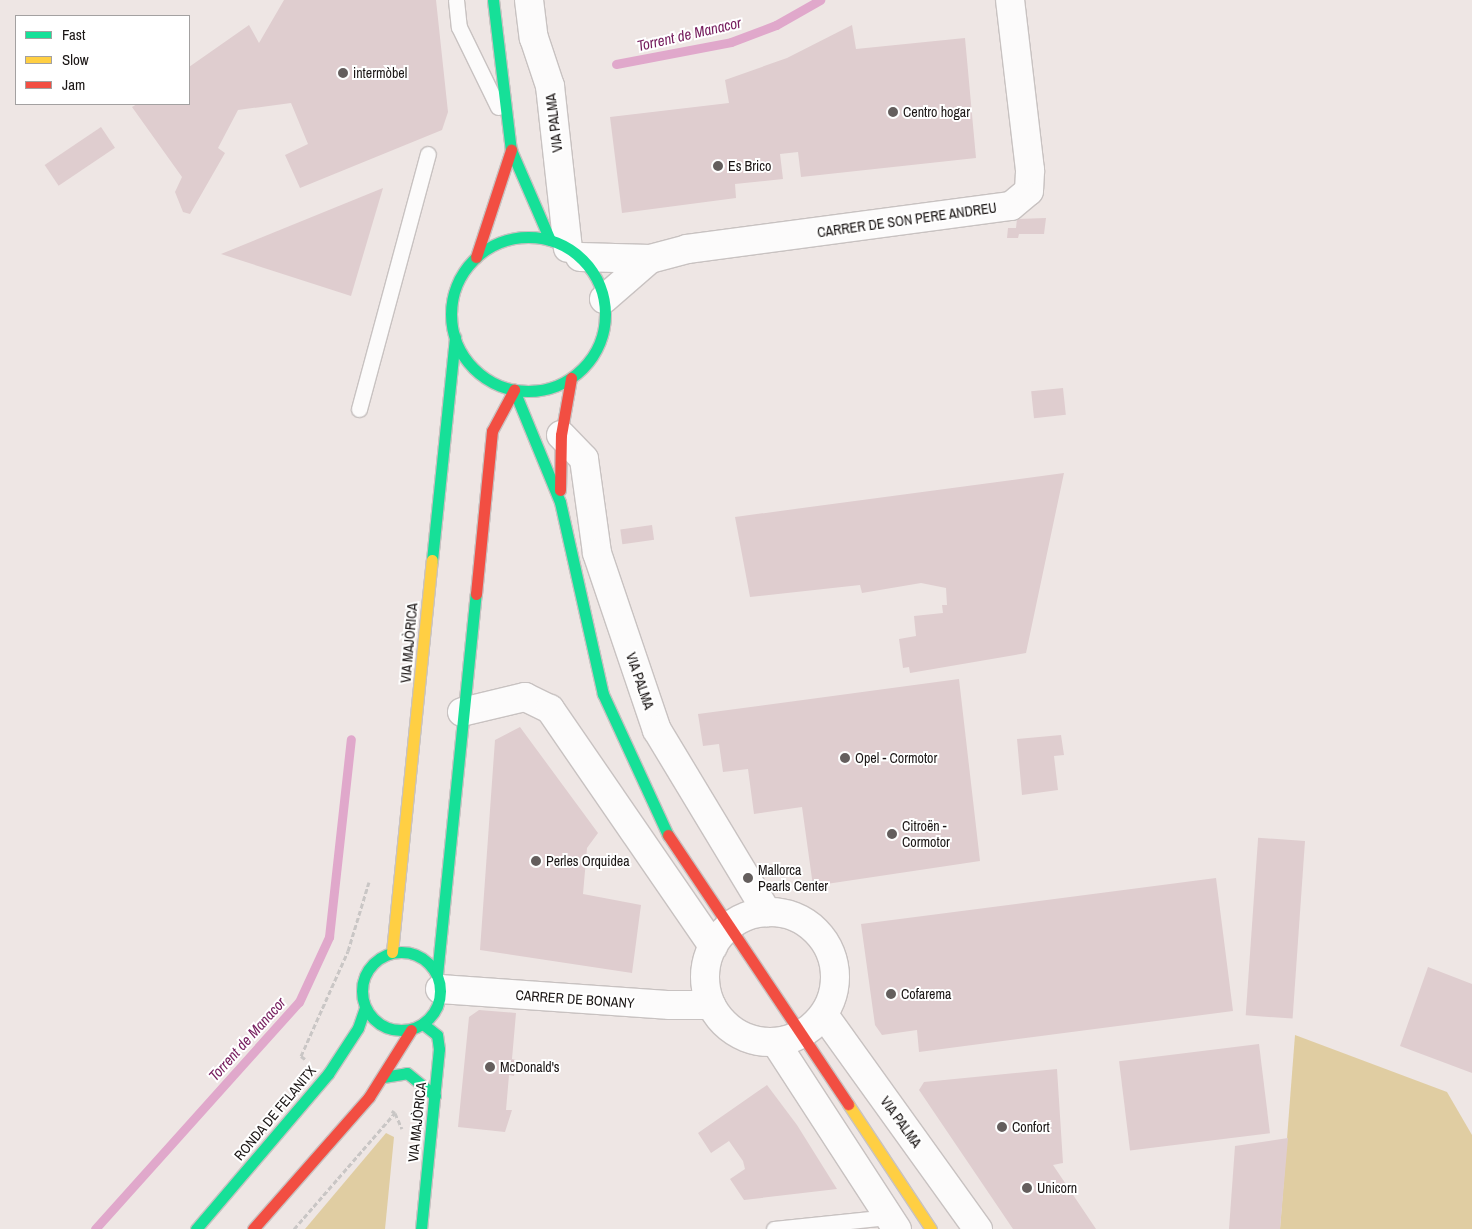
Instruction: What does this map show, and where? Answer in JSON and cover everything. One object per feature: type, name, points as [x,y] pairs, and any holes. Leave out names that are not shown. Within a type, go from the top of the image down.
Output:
[{"type":"main road","points":[[493,0],[506,123],[511,150],[566,248],[595,276],[604,300],[603,334],[596,351],[571,378],[546,389],[514,390],[479,373],[455,337],[451,314],[454,293],[463,273],[476,257],[511,150]]},
{"type":"main road","points":[[476,257],[508,239],[566,248]]},
{"type":"main road","name":"VIA MAJÒRICA","points":[[392,952],[455,337]]},
{"type":"main road","points":[[560,502],[561,435],[571,378]]},
{"type":"main road","points":[[514,390],[560,502],[603,694],[665,831],[721,936],[802,1035],[931,1229]]},
{"type":"main road","points":[[365,1008],[384,1027],[410,1030],[423,1024],[433,1014],[438,982],[462,712],[492,431],[514,390]]},
{"type":"main road","points":[[392,952],[418,956],[438,982]]},
{"type":"main road","name":"RONDA DE FELANITX","points":[[196,1229],[328,1074],[358,1028],[365,1008],[362,985],[365,974],[381,957],[392,952]]},
{"type":"main road","name":"VIA MAJÒRICA","points":[[421,1229],[435,1096],[438,1042],[437,1035],[423,1024]]},
{"type":"main road","points":[[253,1229],[383,1077],[410,1030]]},
{"type":"main road","points":[[383,1077],[407,1072],[421,1080],[435,1096]]},
{"type":"street","name":"VIA PALMA","points":[[529,0],[534,38],[550,86],[566,248]]},
{"type":"street","name":"CARRER DE SON PERE ANDREU","points":[[650,259],[687,249],[1012,206],[1029,191],[1030,170],[1010,0]]},
{"type":"street","points":[[566,248],[650,259]]},
{"type":"street","points":[[604,300],[650,259]]},
{"type":"street","name":"VIA PALMA","points":[[561,435],[584,459],[597,553],[656,730],[767,912]]},
{"type":"street","points":[[462,712],[525,697],[550,709],[721,936]]},
{"type":"street","points":[[767,912],[788,914],[806,923],[822,937],[832,955],[836,975],[833,996],[824,1015],[802,1035],[776,1043],[756,1042],[737,1034],[722,1022],[711,1005],[706,972],[721,936],[747,916],[767,912]]},
{"type":"street","name":"CARRER DE BONANY","points":[[438,982],[670,1005],[711,1005]]},
{"type":"street","name":"VIA PALMA","points":[[824,1015],[978,1229]]},
{"type":"street","points":[[776,1043],[893,1223]]},
{"type":"lane","points":[[456,0],[459,28],[506,123]]},
{"type":"lane","points":[[359,409],[428,154]]},
{"type":"lane","points":[[774,1229],[893,1223]]},
{"type":"shaded area","points":[[1295,1035],[1447,1092],[1472,1135],[1472,1229],[1280,1229]]},
{"type":"shaded area","points":[[386,1133],[394,1137],[385,1229],[305,1229]]},
{"type":"building","name":"intermòbel","points":[[284,0],[436,0],[448,112],[442,130],[300,188],[285,155],[308,144],[291,103],[238,110],[218,148],[225,153],[190,214],[183,212],[175,192],[182,177],[132,107],[135,105],[190,105],[190,66],[249,25],[259,43]]},
{"type":"building","points":[[852,25],[856,49],[965,38],[976,158],[801,177],[798,152],[780,154],[783,179],[735,184],[736,198],[622,213],[610,117],[729,103],[725,80],[787,58]]},
{"type":"building","points":[[101,127],[115,148],[59,186],[45,165]]},
{"type":"building","points":[[383,188],[351,296],[221,254]]},
{"type":"building","points":[[1046,218],[1044,234],[1019,234],[1018,238],[1007,238],[1008,228],[1016,228],[1017,219]]},
{"type":"building","points":[[1063,388],[1066,415],[1034,418],[1031,391]]},
{"type":"building","points":[[1064,473],[1026,653],[910,673],[909,667],[903,668],[899,639],[916,636],[914,616],[943,613],[942,605],[947,605],[946,588],[921,583],[862,593],[860,585],[750,597],[735,517]]},
{"type":"building","points":[[652,525],[654,540],[622,544],[620,529]]},
{"type":"building","name":"Opel - Cormotor","points":[[959,679],[980,861],[813,886],[802,807],[754,814],[748,769],[723,772],[719,744],[703,746],[698,714]]},
{"type":"building","name":"Perles Orquidea","points":[[520,727],[598,833],[587,848],[583,894],[641,905],[632,973],[480,950],[495,740]]},
{"type":"building","points":[[1061,735],[1064,755],[1054,756],[1058,790],[1022,795],[1017,739]]},
{"type":"building","points":[[1258,838],[1305,841],[1293,1019],[1246,1015]]},
{"type":"building","points":[[1216,878],[1233,1011],[919,1052],[917,1030],[882,1035],[875,1025],[861,924]]},
{"type":"building","points":[[1428,967],[1472,984],[1472,1073],[1400,1046]]},
{"type":"building","name":"McDonald's","points":[[479,1010],[516,1013],[512,1059],[516,1060],[514,1076],[509,1075],[506,1110],[512,1110],[505,1132],[458,1127],[469,1017]]},
{"type":"building","points":[[1259,1044],[1270,1133],[1130,1151],[1119,1061]]},
{"type":"building","name":"Confort","points":[[1057,1069],[1063,1163],[1053,1165],[1096,1229],[1013,1229],[919,1090],[924,1082]]},
{"type":"building","points":[[767,1085],[797,1125],[837,1189],[744,1200],[730,1179],[745,1169],[743,1161],[729,1141],[711,1153],[698,1133]]},
{"type":"building","points":[[1288,1138],[1280,1229],[1229,1229],[1235,1146]]},
{"type":"waterway","name":"Torrent de Manacor","points":[[616,64],[731,42],[776,25],[820,0]]},
{"type":"waterway","name":"Torrent de Manacor","points":[[95,1229],[299,1002],[329,937],[351,739]]},
{"type":"traffic: fast","points":[[493,0],[511,150],[550,240]]},
{"type":"traffic: fast","points":[[528,237],[557,243],[571,250],[582,260],[592,271],[599,285],[605,314],[599,343],[592,357],[582,368],[571,378],[557,385],[528,391],[499,385],[485,378],[474,368],[464,357],[457,343],[451,314],[457,285],[464,271],[474,260],[485,250],[499,243],[528,237]]},
{"type":"traffic: fast","points":[[432,560],[455,337]]},
{"type":"traffic: fast","points":[[514,390],[560,502],[603,694],[668,835]]},
{"type":"traffic: fast","points":[[437,975],[476,594]]},
{"type":"traffic: fast","points":[[401,952],[416,955],[429,963],[437,976],[440,991],[437,1006],[429,1019],[416,1027],[401,1030],[386,1027],[373,1019],[365,1006],[362,991],[365,976],[373,963],[386,955],[401,952]]},
{"type":"traffic: fast","points":[[196,1229],[328,1074],[358,1028],[365,1008]]},
{"type":"traffic: fast","points":[[421,1229],[439,1049],[437,1035],[423,1024]]},
{"type":"traffic: fast","points":[[383,1077],[407,1073],[435,1096]]},
{"type":"traffic: slow","points":[[392,952],[432,560]]},
{"type":"traffic: slow","points":[[848,1104],[931,1229]]},
{"type":"traffic: jam","points":[[476,257],[511,150]]},
{"type":"traffic: jam","points":[[560,490],[561,435],[571,378]]},
{"type":"traffic: jam","points":[[476,594],[492,431],[514,390]]},
{"type":"traffic: jam","points":[[668,835],[848,1104]]},
{"type":"traffic: jam","points":[[253,1229],[369,1097],[411,1030]]},
{"type":"place","name":"intermòbel","points":[[343,73]]},
{"type":"place","name":"Centro hogar","points":[[893,112]]},
{"type":"place","name":"Es Brico","points":[[718,166]]},
{"type":"place","name":"Opel - Cormotor","points":[[845,758]]},
{"type":"place","name":"Citroën - Cormotor","points":[[892,834]]},
{"type":"place","name":"Perles Orquidea","points":[[536,861]]},
{"type":"place","name":"Mallorca Pearls Center","points":[[748,878]]},
{"type":"place","name":"Cofarema","points":[[891,994]]},
{"type":"place","name":"McDonald's","points":[[490,1067]]},
{"type":"place","name":"Confort","points":[[1002,1127]]},
{"type":"place","name":"Unicorn","points":[[1027,1188]]}]
